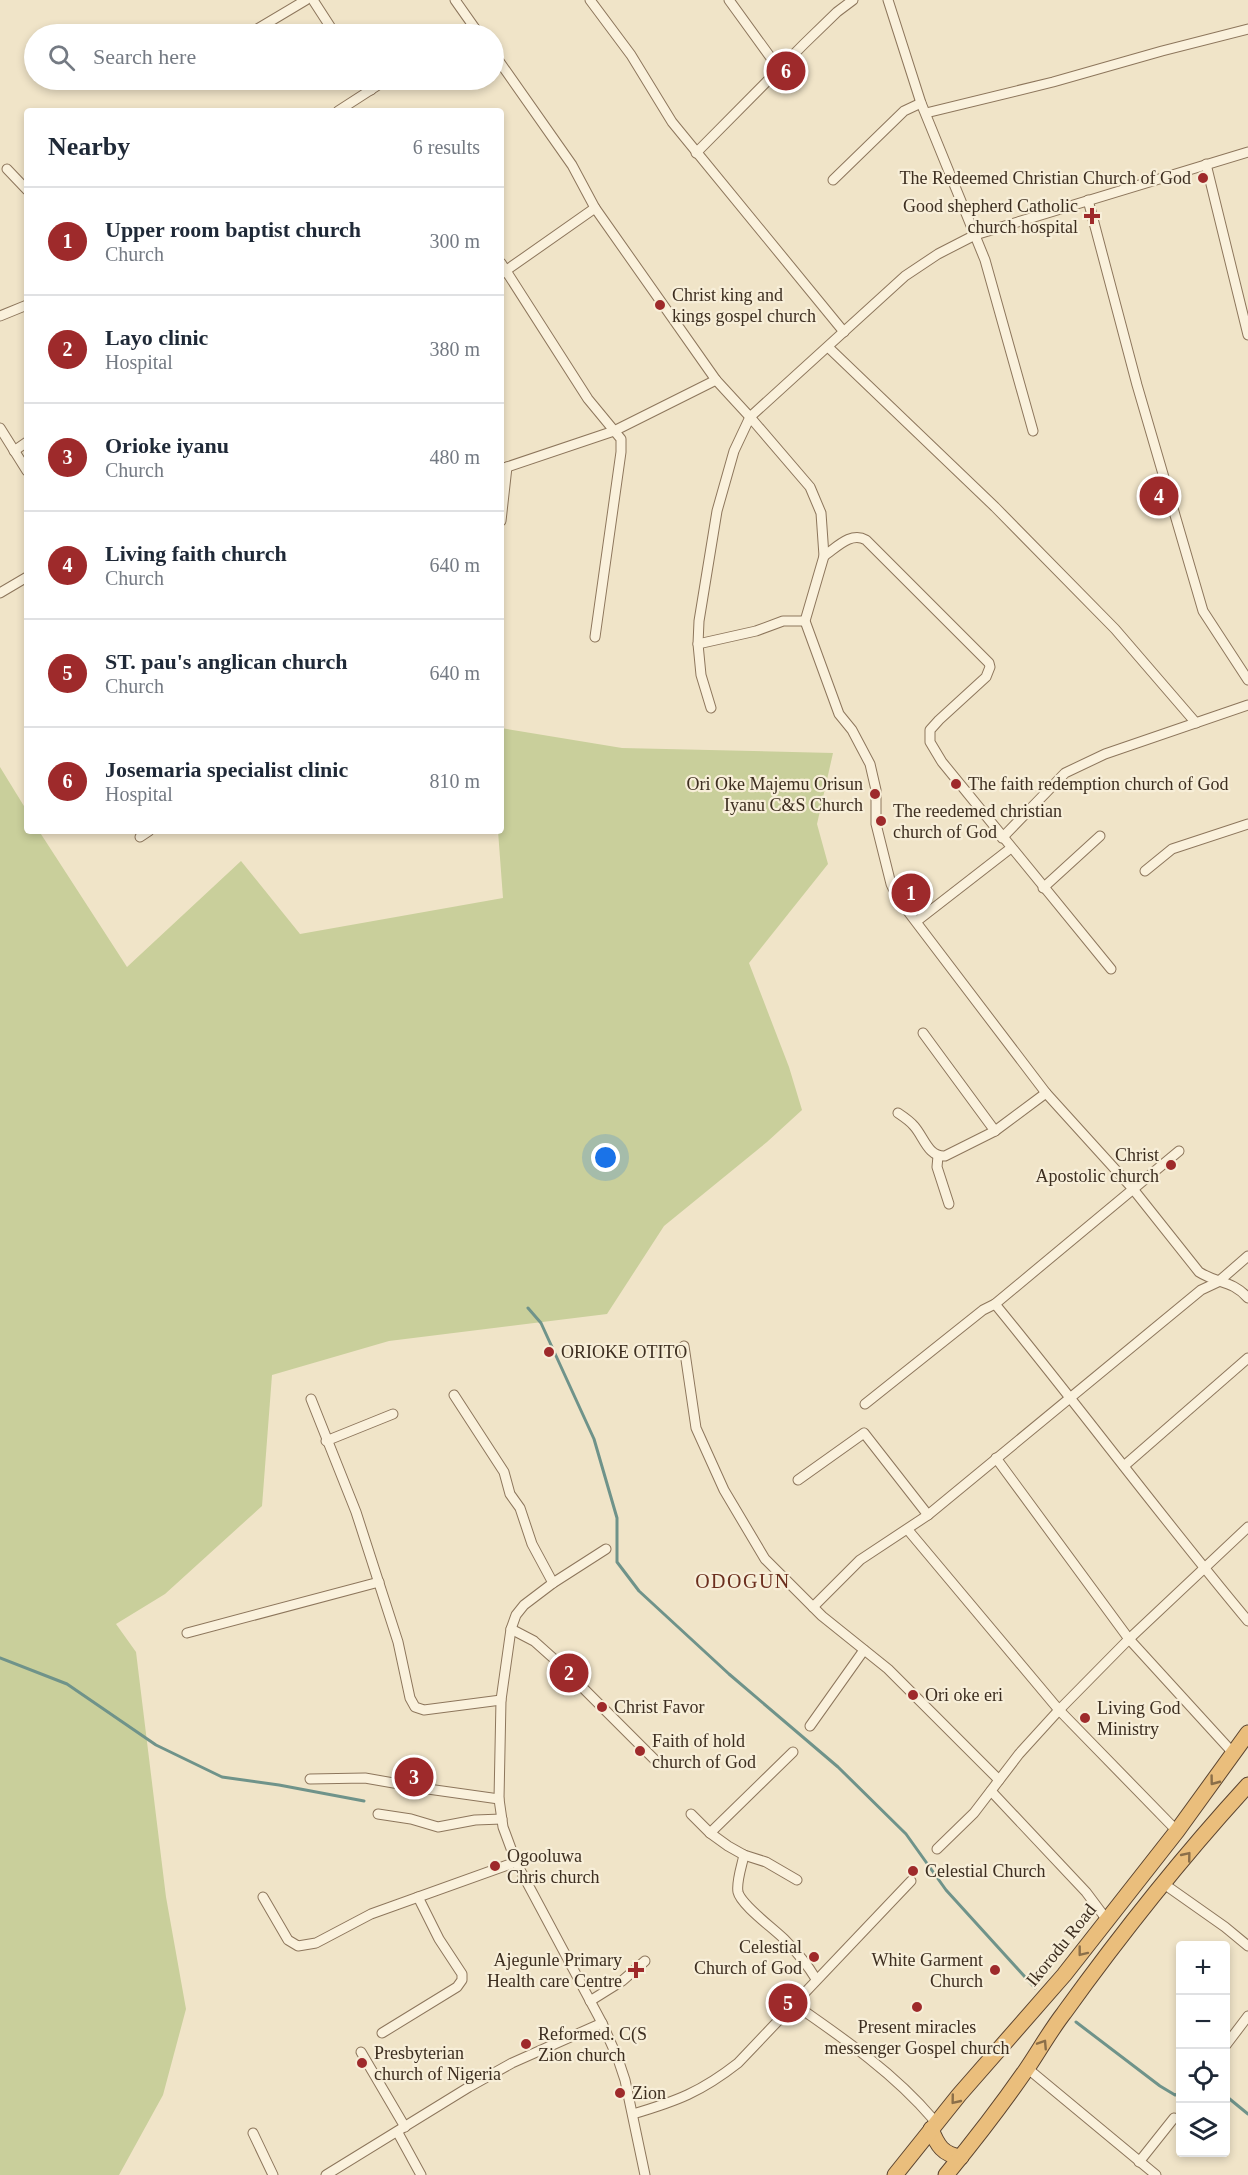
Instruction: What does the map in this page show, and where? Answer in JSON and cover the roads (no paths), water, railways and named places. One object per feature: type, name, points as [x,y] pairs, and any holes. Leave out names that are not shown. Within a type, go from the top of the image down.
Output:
[{"type":"highway","name":"Ikorodu Road","points":[[895,2175],[932,2124],[1064,1974],[1178,1831],[1248,1733]]},
{"type":"highway","points":[[946,2175],[1027,2068],[1063,2014],[1164,1884],[1248,1785]]},
{"type":"highway","points":[[932,2124],[936,2143],[942,2150],[951,2156],[961,2157]]},
{"type":"street","points":[[266,24],[306,0]]},
{"type":"street","points":[[313,0],[329,24]]},
{"type":"street","points":[[455,0],[472,24]]},
{"type":"street","points":[[590,0],[631,55],[672,122],[844,332]]},
{"type":"street","points":[[729,0],[779,69]]},
{"type":"street","points":[[696,153],[837,12],[853,0]]},
{"type":"street","points":[[891,1],[921,103],[985,260],[1033,431]]},
{"type":"street","points":[[926,113],[1053,82],[1248,29]]},
{"type":"street","points":[[504,68],[572,165],[595,208],[716,380],[810,487],[818,501],[824,556],[805,621],[839,714],[856,736],[870,764],[876,790],[876,824],[891,884],[897,897],[1046,1093],[1133,1189],[1199,1272],[1218,1282],[1234,1285],[1248,1298]]},
{"type":"street","points":[[343,108],[371,90]]},
{"type":"street","points":[[833,180],[904,111],[921,103]]},
{"type":"street","points":[[711,708],[701,675],[698,644],[707,568],[717,511],[734,451],[750,417],[905,276],[938,254],[975,235],[1248,152]]},
{"type":"street","points":[[1206,164],[1248,335]]},
{"type":"street","points":[[7,169],[24,187]]},
{"type":"street","points":[[1088,200],[1137,386],[1203,611],[1248,680]]},
{"type":"street","points":[[504,268],[595,208]]},
{"type":"street","points":[[504,271],[588,399],[621,439],[595,637]]},
{"type":"street","points":[[0,316],[24,306]]},
{"type":"street","points":[[828,347],[995,507],[1115,629],[1196,723]]},
{"type":"street","points":[[504,468],[614,431],[716,380]]},
{"type":"street","points":[[0,428],[24,466]]},
{"type":"street","points":[[14,451],[24,444]]},
{"type":"street","points":[[824,556],[849,538],[861,537],[866,540],[989,663],[990,667],[986,677],[930,730],[929,736],[933,749],[1002,838],[1111,969]]},
{"type":"street","points":[[0,593],[24,579]]},
{"type":"street","points":[[698,644],[756,631],[783,621],[805,621]]},
{"type":"street","points":[[1002,838],[1065,773],[1105,754],[1248,705]]},
{"type":"street","points":[[1145,871],[1172,849],[1248,824]]},
{"type":"street","points":[[140,837],[144,834]]},
{"type":"street","points":[[1043,888],[1100,836]]},
{"type":"street","points":[[917,921],[1011,848]]},
{"type":"street","points":[[924,1033],[995,1131]]},
{"type":"street","points":[[898,1113],[913,1124],[932,1152],[938,1156],[953,1153],[995,1131],[1046,1093]]},
{"type":"street","points":[[865,1404],[983,1310],[995,1304],[1179,1151]]},
{"type":"street","points":[[938,1156],[937,1167],[949,1204]]},
{"type":"street","points":[[813,1607],[860,1560],[928,1515],[1201,1290],[1218,1282],[1248,1256]]},
{"type":"street","points":[[995,1304],[1072,1398],[1204,1569],[1248,1621]]},
{"type":"street","points":[[684,1346],[696,1428],[724,1490],[765,1559],[813,1607],[888,1669],[999,1780]]},
{"type":"street","points":[[1124,1466],[1248,1358]]},
{"type":"street","points":[[454,1395],[504,1472],[510,1494],[520,1508],[532,1544],[553,1583]]},
{"type":"street","points":[[311,1400],[356,1512],[398,1642],[410,1698],[415,1707],[424,1710],[501,1700]]},
{"type":"street","points":[[326,1441],[393,1414]]},
{"type":"street","points":[[798,1480],[864,1433],[928,1515]]},
{"type":"street","points":[[996,1458],[1129,1639],[1234,1754]]},
{"type":"street","points":[[937,1849],[974,1813],[1059,1710],[1129,1639],[1248,1527]]},
{"type":"street","points":[[908,1530],[1059,1710],[1178,1831]]},
{"type":"street","points":[[606,1549],[553,1583],[524,1605],[516,1615],[511,1629],[501,1700],[499,1799],[502,1819],[516,1862],[602,2023],[626,2080],[645,2175]]},
{"type":"street","points":[[187,1633],[379,1582]]},
{"type":"street","points":[[511,1629],[534,1641],[553,1658],[656,1761]]},
{"type":"street","points":[[810,1726],[864,1650]]},
{"type":"street","points":[[710,1833],[793,1752]]},
{"type":"street","points":[[310,1779],[365,1778],[499,1799]]},
{"type":"street","points":[[991,1791],[1086,1892],[1107,1920]]},
{"type":"street","points":[[378,1814],[411,1819],[438,1827],[475,1820],[502,1819]]},
{"type":"street","points":[[691,1814],[710,1833],[728,1846],[744,1855],[766,1862],[797,1880]]},
{"type":"street","points":[[744,1855],[738,1890],[741,1898],[746,1906],[766,1921],[784,1940],[807,1965],[816,1979]]},
{"type":"street","points":[[263,1897],[288,1940],[298,1946],[316,1943],[371,1914],[516,1862]]},
{"type":"street","points":[[633,2114],[674,2102],[712,2083],[738,2063],[911,1881]]},
{"type":"street","points":[[1164,1884],[1226,1927],[1248,1946]]},
{"type":"street","points":[[382,2033],[457,1987],[462,1980],[462,1974],[439,1939],[418,1897]]},
{"type":"street","points":[[590,2001],[622,1982],[645,1961]]},
{"type":"street","points":[[794,2004],[855,2048],[899,2085],[932,2124]]},
{"type":"street","points":[[1230,2039],[1248,2016]]},
{"type":"street","points":[[326,2175],[512,2063],[602,2023]]},
{"type":"street","points":[[361,2052],[422,2175]]},
{"type":"street","points":[[1027,2068],[1142,2168],[1156,2175]]},
{"type":"street","points":[[1142,2168],[1174,2118]]},
{"type":"street","points":[[253,2133],[273,2175]]},
{"type":"waterway","points":[[528,1308],[541,1323],[594,1439],[617,1518],[617,1562],[639,1591],[729,1674],[838,1767],[906,1834],[946,1890],[1035,1988]]},
{"type":"waterway","points":[[0,1658],[67,1684],[156,1745],[222,1777],[364,1801]]},
{"type":"waterway","points":[[1076,2022],[1160,2086],[1176,2095]]},
{"type":"waterway","points":[[1230,2099],[1248,2114]]},
{"type":"place","name":"Josemaria specialist clinic","points":[[786,71]]},
{"type":"place","name":"The Redeemed Christian Church of God","points":[[1203,178]]},
{"type":"place","name":"Good shepherd Catholic church hospital","points":[[1092,216]]},
{"type":"place","name":"Christ king and kings gospel church","points":[[660,305]]},
{"type":"place","name":"Living faith church","points":[[1159,496]]},
{"type":"place","name":"The faith redemption church of God","points":[[956,784]]},
{"type":"place","name":"Ori Oke Majemu Orisun Iyanu C&S Church","points":[[875,794]]},
{"type":"place","name":"The reedemed christian church of God","points":[[881,821]]},
{"type":"place","name":"Upper room baptist church","points":[[911,893]]},
{"type":"place","name":"Christ Apostolic church","points":[[1171,1165]]},
{"type":"place","name":"ORIOKE OTITO","points":[[549,1352]]},
{"type":"place","name":"Layo clinic","points":[[569,1673]]},
{"type":"place","name":"Ori oke eri","points":[[913,1695]]},
{"type":"place","name":"Christ Favor","points":[[602,1707]]},
{"type":"place","name":"Living God Ministry","points":[[1085,1718]]},
{"type":"place","name":"Faith of hold church of God","points":[[640,1751]]},
{"type":"place","name":"Orioke iyanu","points":[[414,1777]]},
{"type":"place","name":"Ogooluwa Chris church","points":[[495,1866]]},
{"type":"place","name":"Celestial Church","points":[[913,1871]]},
{"type":"place","name":"Celestial Church of God","points":[[814,1957]]},
{"type":"place","name":"Ajegunle Primary Health care Centre","points":[[636,1970]]},
{"type":"place","name":"White Garment Church","points":[[995,1970]]},
{"type":"place","name":"ST. pau's anglican church","points":[[788,2003]]},
{"type":"place","name":"Present miracles messenger Gospel church","points":[[917,2007]]},
{"type":"place","name":"Reformed. C(S Zion church","points":[[526,2044]]},
{"type":"place","name":"Presbyterian church of Nigeria","points":[[362,2063]]},
{"type":"place","name":"Zion","points":[[620,2093]]},
{"type":"district","name":"ODOGUN","points":[[743,1581]]}]
